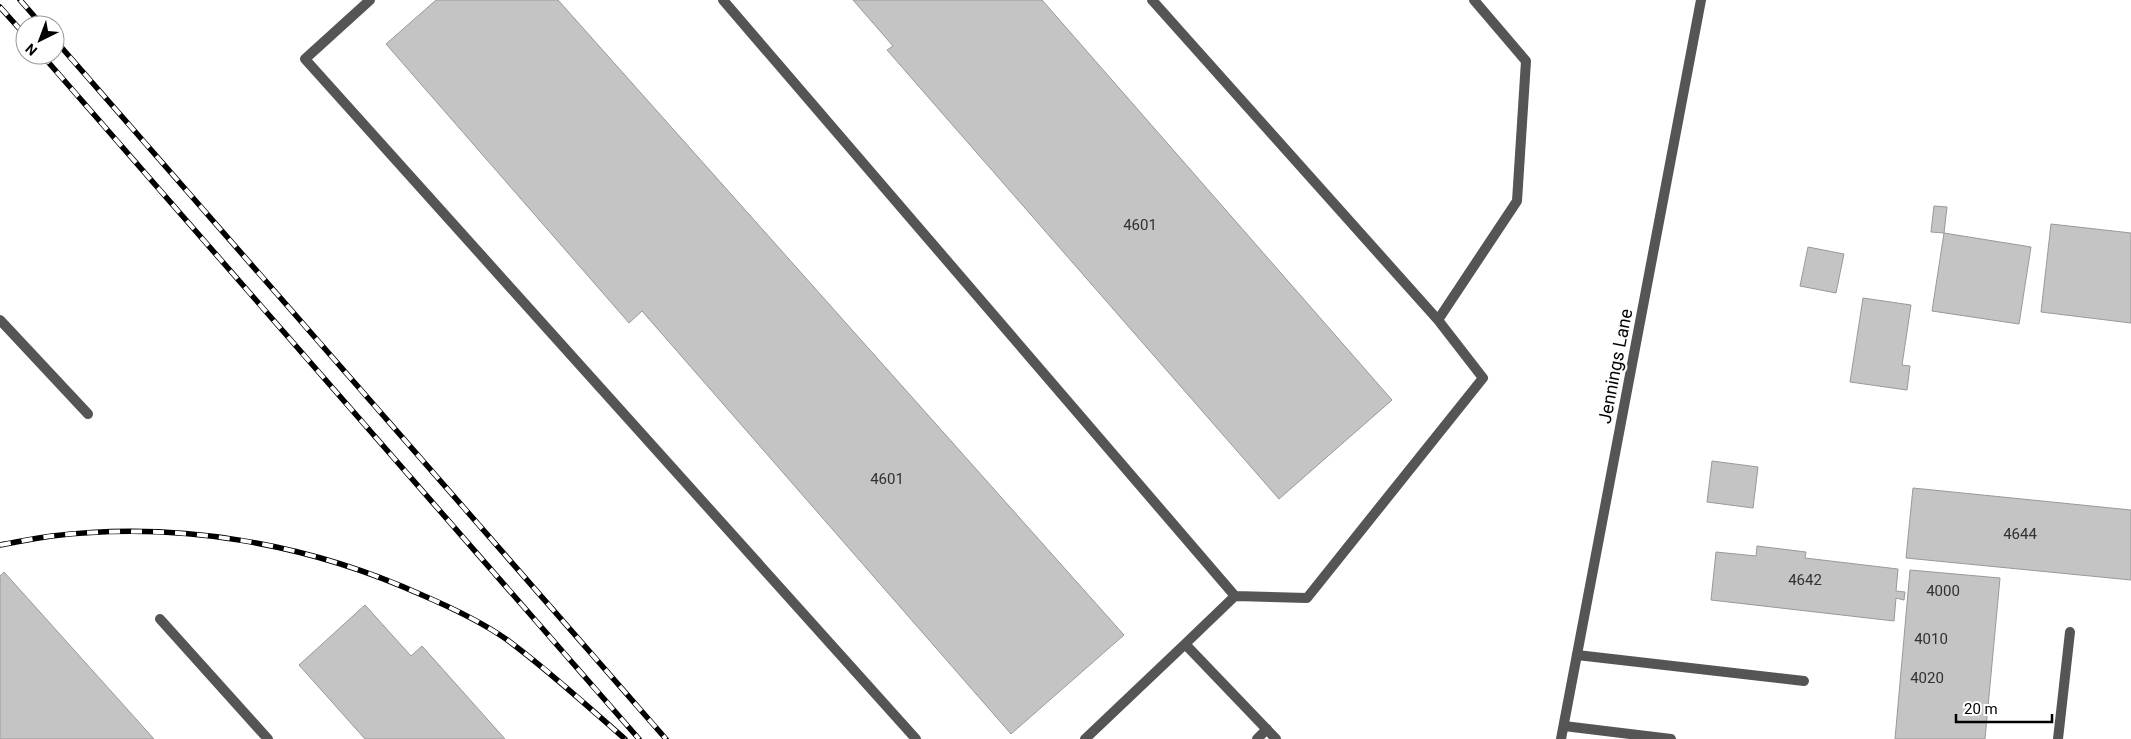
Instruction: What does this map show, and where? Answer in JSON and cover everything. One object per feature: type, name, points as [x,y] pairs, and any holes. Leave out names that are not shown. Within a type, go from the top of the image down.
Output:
[{"type":"street","points":[[370,0],[305,59],[916,739]]},
{"type":"street","points":[[723,0],[1235,596]]},
{"type":"street","points":[[1085,739],[1235,596],[1307,598],[1483,378],[1438,320],[1152,0]]},
{"type":"street","points":[[1438,320],[1517,201],[1526,61],[1474,0]]},
{"type":"street","name":"Jennings Lane","points":[[1561,739],[1701,0]]},
{"type":"street","points":[[0,320],[88,414]]},
{"type":"street","points":[[160,619],[268,739]]},
{"type":"street","points":[[2058,739],[2070,632]]},
{"type":"street","points":[[1185,644],[1276,739]]},
{"type":"street","points":[[1577,655],[1804,681]]},
{"type":"street","points":[[1564,726],[1670,739]]},
{"type":"street","points":[[1257,739],[1267,729]]},
{"type":"building","points":[[436,0],[558,0],[1124,635],[1011,734],[642,311],[629,323],[386,44]]},
{"type":"building","points":[[853,0],[1042,0],[1392,400],[1279,499],[887,50],[893,46]]},
{"type":"building","points":[[1934,206],[1947,207],[1944,233],[1931,232]]},
{"type":"building","points":[[2051,224],[2131,233],[2131,323],[2041,312]]},
{"type":"building","points":[[1944,233],[2031,247],[2019,324],[1932,311]]},
{"type":"building","points":[[1808,247],[1844,254],[1836,293],[1800,286]]},
{"type":"building","points":[[1863,298],[1911,305],[1902,365],[1910,366],[1907,390],[1850,382]]},
{"type":"building","points":[[1712,461],[1758,467],[1753,508],[1707,502]]},
{"type":"building","points":[[1913,488],[2131,510],[2131,580],[1906,558]]},
{"type":"building","points":[[1757,546],[1806,552],[1805,558],[1898,569],[1896,591],[1905,592],[1904,600],[1896,598],[1894,621],[1711,600],[1716,552],[1756,556]]},
{"type":"building","points":[[1910,570],[2000,578],[1985,739],[1895,739]]},
{"type":"building","points":[[4,572],[154,739],[0,739],[0,576]]},
{"type":"building","points":[[365,605],[411,656],[422,646],[505,739],[365,739],[299,665]]},
{"type":"railway","points":[[20,0],[33,15]]},
{"type":"railway","points":[[0,7],[15,24]]},
{"type":"railway","points":[[65,51],[666,739]]},
{"type":"railway","points":[[51,65],[639,739]]},
{"type":"railway","points":[[0,545],[52,536],[99,532],[194,534],[241,540],[333,562],[378,577],[433,600],[496,632],[551,675],[625,739]]}]
